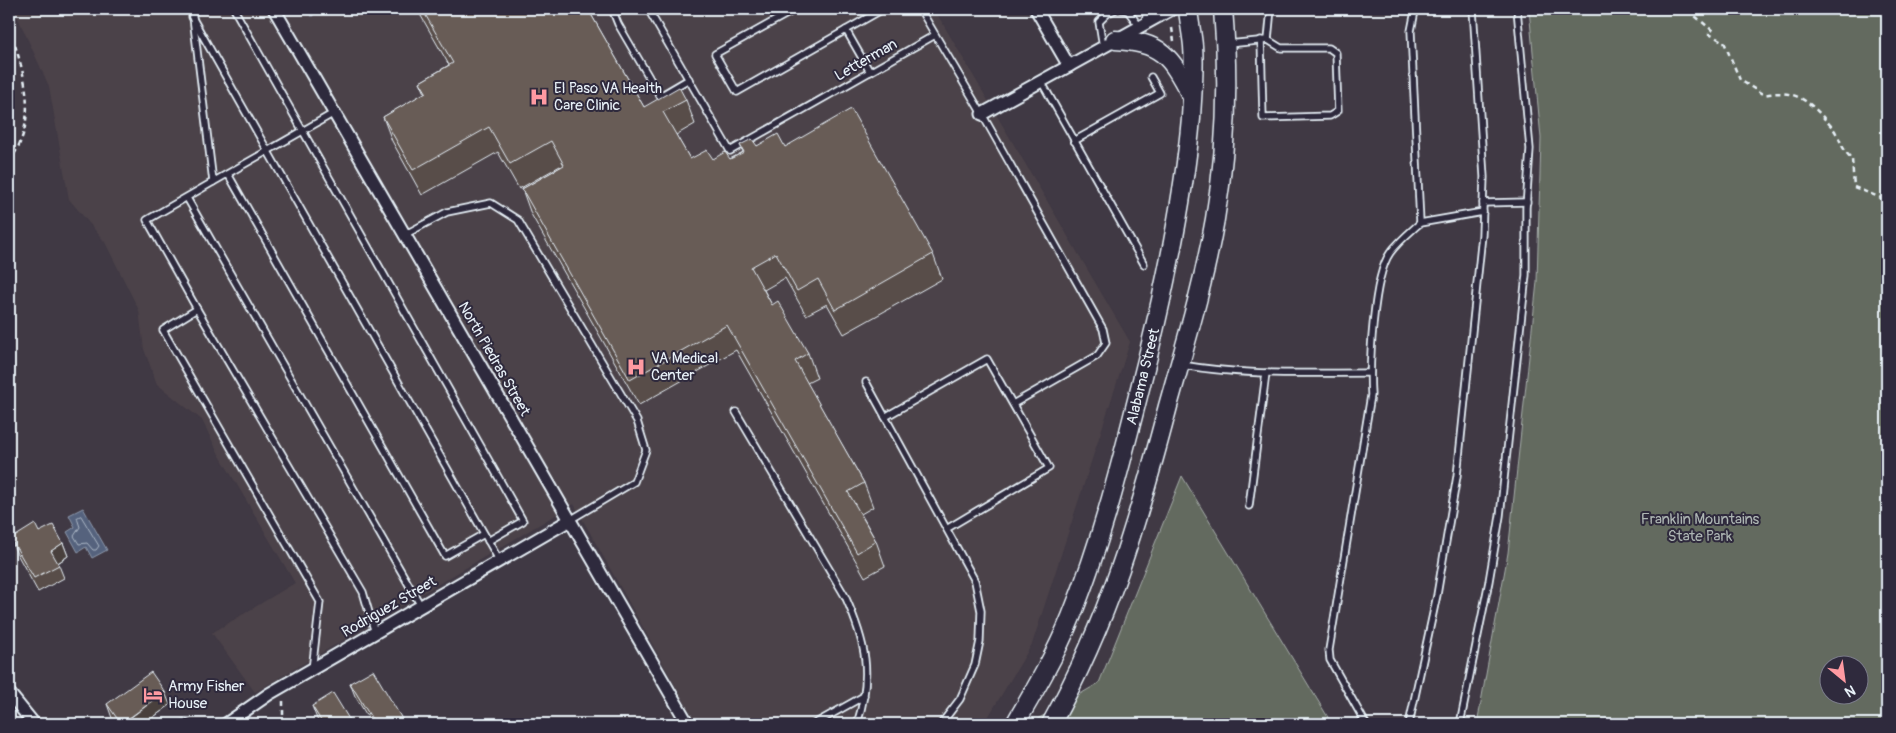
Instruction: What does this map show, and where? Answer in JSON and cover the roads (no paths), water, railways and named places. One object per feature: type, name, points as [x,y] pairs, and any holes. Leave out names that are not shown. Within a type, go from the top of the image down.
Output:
[{"type":"main road","name":"Alabama Street","points":[[1015,724],[1034,692],[1070,619],[1091,564],[1114,487],[1159,311],[1177,220],[1188,146],[1192,97],[1193,47],[1188,9]]},
{"type":"main road","points":[[1051,724],[1073,684],[1109,602],[1145,495],[1203,278],[1219,192],[1226,115],[1226,45],[1223,9]]},
{"type":"main road","points":[[1109,44],[1135,41],[1158,50],[1170,60],[1179,72],[1192,97]]},
{"type":"street","name":"North Piedras Street","points":[[274,9],[688,724]]},
{"type":"street","points":[[1036,9],[1069,66]]},
{"type":"street","points":[[982,114],[1172,9]]},
{"type":"street","name":"Rodriguez Street","points":[[226,724],[269,694],[570,520]]},
{"type":"street","points":[[9,693],[34,724]]},
{"type":"lane","points":[[192,9],[212,182]]},
{"type":"lane","points":[[234,9],[522,521],[488,541]]},
{"type":"lane","points":[[612,9],[618,24],[660,96],[689,80],[648,9]]},
{"type":"lane","points":[[796,9],[715,54],[737,92],[883,9]]},
{"type":"lane","points":[[920,9],[982,114],[1103,329],[1106,343],[1097,356],[1013,404]]},
{"type":"lane","points":[[1109,44],[1099,22],[1108,13],[1118,9],[1128,11],[1142,25],[1147,9]]},
{"type":"lane","points":[[1268,40],[1271,9]]},
{"type":"lane","points":[[1417,9],[1411,31],[1420,222]]},
{"type":"lane","points":[[1409,724],[1437,595],[1457,476],[1476,306],[1484,177],[1472,9]]},
{"type":"lane","points":[[1460,724],[1500,516],[1526,275],[1526,202],[1530,149],[1517,9]]},
{"type":"lane","points":[[192,17],[499,560]]},
{"type":"lane","points":[[846,30],[870,72]]},
{"type":"lane","name":"Letterman","points":[[689,80],[730,151],[935,35]]},
{"type":"lane","points":[[1226,45],[1261,40],[1268,40],[1281,48],[1330,48],[1336,53],[1338,111],[1330,116],[1263,118],[1261,40]]},
{"type":"lane","points":[[1074,141],[1160,93],[1151,77]]},
{"type":"lane","points":[[1041,81],[1144,264]]},
{"type":"lane","points":[[334,113],[147,220],[363,592],[375,633]]},
{"type":"lane","points":[[228,174],[445,556],[484,534]]},
{"type":"lane","points":[[187,198],[421,606]]},
{"type":"lane","points":[[1483,203],[1526,202]]},
{"type":"lane","points":[[404,236],[447,212],[491,203],[518,220],[637,421],[646,450],[634,482],[570,520]]},
{"type":"lane","points":[[1366,724],[1330,660],[1329,650],[1371,395],[1370,373],[1379,282],[1389,254],[1420,222],[1483,212]]},
{"type":"lane","points":[[197,309],[163,330],[320,602],[312,670]]},
{"type":"lane","points":[[886,417],[987,359],[1049,468],[948,528]]},
{"type":"lane","points":[[1180,365],[1205,369],[1266,372],[1370,373]]},
{"type":"lane","points":[[1249,506],[1266,372]]},
{"type":"lane","points":[[866,382],[948,528],[975,581],[982,611],[980,641],[974,665],[960,698],[941,724]]},
{"type":"lane","points":[[736,412],[848,603],[857,624],[865,652],[866,683],[857,724]]},
{"type":"lane","points":[[814,724],[864,696]]},
{"type":"lane","points":[[182,724],[188,724]]},
{"type":"water","points":[[83,508],[107,550],[92,558],[86,547],[78,552],[67,532],[75,527],[69,515]]},
{"type":"waterway","points":[[308,9],[312,14]]},
{"type":"place","name":"El Paso VA Health Care Clinic","points":[[539,97]]},
{"type":"place","name":"VA Medical Center","points":[[636,367]]},
{"type":"place","name":"Army Fisher House","points":[[153,695]]},
{"type":"park label","name":"Franklin Mountains State Park","points":[[1700,528]]}]
